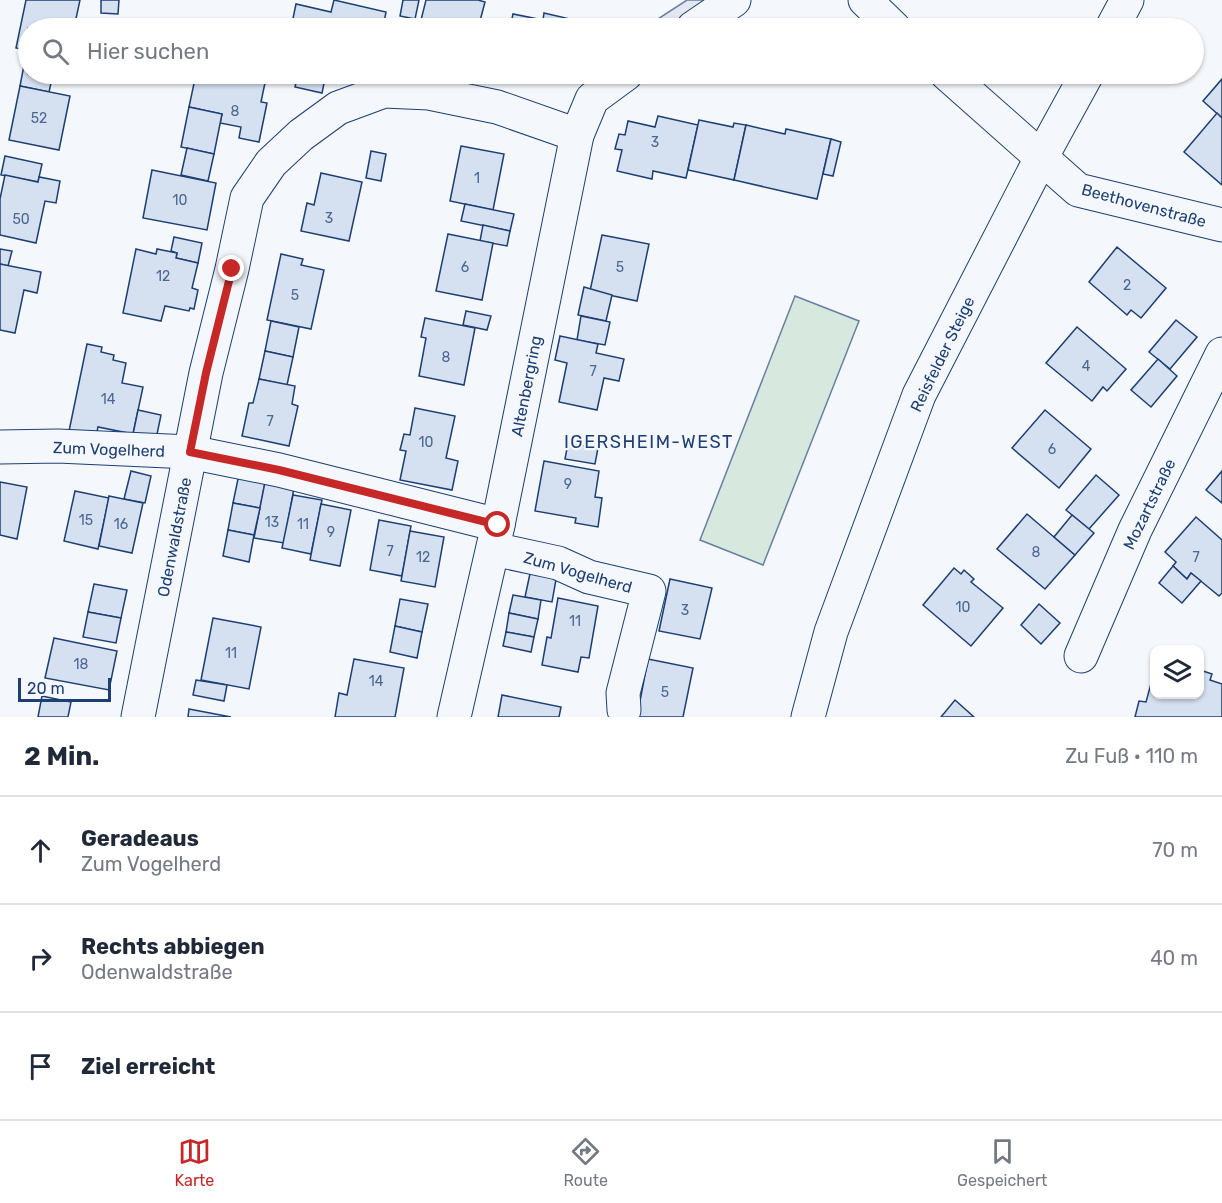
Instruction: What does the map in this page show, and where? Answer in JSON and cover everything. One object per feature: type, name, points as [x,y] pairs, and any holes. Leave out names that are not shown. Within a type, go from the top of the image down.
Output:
[{"type":"street","points":[[708,18],[734,0]]},
{"type":"street","points":[[865,0],[884,18]]},
{"type":"street","name":"Altenbergring","points":[[454,717],[496,537],[576,135],[592,99],[612,84]]},
{"type":"street","points":[[959,84],[1042,156]]},
{"type":"street","name":"Reisfelder Steige","points":[[808,717],[831,632],[919,395],[1082,84]]},
{"type":"street","name":"Odenwaldstraße","points":[[138,717],[206,373],[247,198],[271,163],[301,135],[338,108],[384,91],[429,93],[497,107],[576,135]]},
{"type":"street","name":"Beethovenstraße","points":[[1042,156],[1078,190],[1222,225]]},
{"type":"street","name":"Mozartstraße","points":[[1081,656],[1135,530],[1222,354]]},
{"type":"street","name":"Zum Vogelherd","points":[[0,447],[58,446],[190,452],[279,470],[496,537],[589,577],[649,591],[623,693],[624,710]]},
{"type":"shaded area","points":[[687,0],[734,0],[708,18],[659,18]]},
{"type":"shaded area","points":[[795,296],[859,321],[763,565],[700,540]]},
{"type":"building","points":[[26,0],[80,0],[76,18],[22,18]]},
{"type":"building","points":[[101,0],[119,0],[118,14],[101,13]]},
{"type":"building","points":[[334,0],[386,12],[385,18],[293,18],[296,4],[331,12]]},
{"type":"building","points":[[403,0],[419,0],[415,18],[400,16]]},
{"type":"building","points":[[426,0],[485,2],[481,18],[422,18]]},
{"type":"building","points":[[544,13],[566,18],[543,18]]},
{"type":"building","points":[[513,14],[533,18],[512,18]]},
{"type":"building","points":[[1222,79],[1222,118],[1203,101]]},
{"type":"building","points":[[20,84],[51,84],[49,92],[20,86]]},
{"type":"building","points":[[194,84],[265,84],[261,102],[267,103],[259,142],[239,138],[241,127],[220,123],[222,114],[189,107]]},
{"type":"building","points":[[296,84],[324,84],[322,93],[295,87]]},
{"type":"building","points":[[20,86],[70,96],[59,150],[9,140]]},
{"type":"building","points":[[189,107],[222,114],[214,154],[181,147]]},
{"type":"building","points":[[1217,113],[1222,118],[1222,185],[1184,152]]},
{"type":"building","points":[[658,116],[698,125],[686,178],[653,171],[652,179],[617,171],[622,150],[615,149],[619,134],[625,135],[628,121],[655,127]]},
{"type":"building","points":[[699,120],[733,127],[734,123],[746,125],[734,180],[688,170]]},
{"type":"building","points":[[746,125],[785,134],[786,129],[831,139],[817,199],[734,180]]},
{"type":"building","points":[[831,139],[841,142],[833,176],[823,174]]},
{"type":"building","points":[[461,146],[504,154],[493,210],[450,201]]},
{"type":"building","points":[[187,148],[214,154],[208,181],[181,175]]},
{"type":"building","points":[[371,151],[386,154],[381,181],[366,178]]},
{"type":"building","points":[[5,156],[42,164],[38,182],[1,175]]},
{"type":"building","points":[[152,170],[216,183],[207,230],[143,218]]},
{"type":"building","points":[[321,173],[362,182],[349,241],[301,231],[307,203],[314,205]]},
{"type":"building","points":[[5,175],[38,182],[39,177],[60,181],[56,203],[45,201],[36,243],[0,235],[0,199]]},
{"type":"building","points":[[465,204],[514,214],[510,231],[461,221]]},
{"type":"building","points":[[483,225],[510,231],[507,246],[480,241]]},
{"type":"building","points":[[448,234],[493,243],[482,300],[436,291]]},
{"type":"building","points":[[602,235],[649,244],[637,301],[590,291]]},
{"type":"building","points":[[174,237],[202,243],[198,263],[176,258],[177,253],[171,251]]},
{"type":"building","points":[[1117,247],[1166,288],[1141,318],[1131,310],[1127,315],[1089,282]]},
{"type":"building","points":[[0,249],[12,251],[8,266],[0,264]]},
{"type":"building","points":[[136,249],[156,254],[157,249],[177,253],[176,258],[198,263],[192,288],[198,290],[194,309],[190,308],[189,311],[165,306],[161,321],[123,313]]},
{"type":"building","points":[[281,254],[303,259],[301,265],[324,270],[311,329],[267,320]]},
{"type":"building","points":[[0,264],[41,272],[37,293],[24,290],[15,333],[0,330]]},
{"type":"building","points":[[584,287],[612,295],[606,321],[578,315]]},
{"type":"building","points":[[466,311],[491,316],[487,330],[463,325]]},
{"type":"building","points":[[581,316],[610,322],[605,345],[577,340]]},
{"type":"building","points":[[425,318],[475,328],[464,385],[419,376],[426,338],[421,337]]},
{"type":"building","points":[[1176,320],[1197,337],[1170,369],[1149,352]]},
{"type":"building","points":[[271,321],[299,327],[293,357],[265,351]]},
{"type":"building","points":[[1077,327],[1126,369],[1107,391],[1103,387],[1092,401],[1046,363]]},
{"type":"building","points":[[560,336],[598,344],[596,353],[624,359],[619,381],[604,378],[597,410],[559,402],[567,363],[555,360]]},
{"type":"building","points":[[87,344],[102,347],[101,352],[114,355],[113,360],[126,363],[122,383],[143,387],[133,434],[98,427],[95,441],[68,436]]},
{"type":"building","points":[[265,351],[293,357],[287,385],[259,379]]},
{"type":"building","points":[[1158,359],[1177,376],[1151,407],[1131,390]]},
{"type":"building","points":[[259,379],[295,386],[292,404],[298,406],[289,446],[242,436],[249,403],[253,403]]},
{"type":"building","points":[[415,408],[455,416],[446,458],[458,461],[452,490],[400,480],[406,451],[400,450],[404,434],[410,435]]},
{"type":"building","points":[[138,410],[161,415],[155,444],[132,439]]},
{"type":"building","points":[[1045,410],[1091,449],[1059,488],[1012,448]]},
{"type":"building","points":[[568,443],[598,448],[595,464],[565,459]]},
{"type":"building","points":[[544,461],[599,471],[595,497],[602,498],[598,527],[575,523],[576,518],[535,511]]},
{"type":"building","points":[[131,471],[151,476],[145,503],[124,499]]},
{"type":"building","points":[[1222,471],[1222,503],[1206,490]]},
{"type":"building","points":[[239,474],[266,479],[260,508],[233,503]]},
{"type":"building","points":[[1096,475],[1119,495],[1089,529],[1066,510]]},
{"type":"building","points":[[0,482],[27,487],[17,539],[0,535]]},
{"type":"building","points":[[265,482],[294,488],[284,543],[254,538]]},
{"type":"building","points":[[75,491],[109,498],[98,549],[64,541]]},
{"type":"building","points":[[293,495],[322,500],[311,554],[282,548]]},
{"type":"building","points":[[109,496],[143,503],[132,553],[99,546]]},
{"type":"building","points":[[233,503],[260,508],[254,535],[228,530]]},
{"type":"building","points":[[321,504],[351,510],[340,566],[310,560]]},
{"type":"building","points":[[1027,514],[1075,555],[1045,589],[997,549]]},
{"type":"building","points":[[1072,515],[1094,533],[1075,555],[1054,537]]},
{"type":"building","points":[[1196,517],[1222,540],[1222,593],[1219,596],[1191,573],[1187,579],[1173,566],[1176,562],[1165,552]]},
{"type":"building","points":[[379,520],[411,526],[402,576],[370,570]]},
{"type":"building","points":[[228,530],[254,535],[249,562],[223,556]]},
{"type":"building","points":[[410,531],[444,537],[435,587],[401,581]]},
{"type":"building","points":[[1173,566],[1187,579],[1191,573],[1201,581],[1182,603],[1159,583]]},
{"type":"building","points":[[954,568],[961,574],[964,570],[974,579],[971,582],[1003,608],[971,646],[923,605]]},
{"type":"building","points":[[531,569],[557,574],[552,602],[525,597]]},
{"type":"building","points":[[670,579],[712,588],[700,639],[659,631]]},
{"type":"building","points":[[94,584],[127,590],[121,618],[88,612]]},
{"type":"building","points":[[513,595],[541,600],[538,619],[509,613]]},
{"type":"building","points":[[558,598],[598,606],[589,658],[581,657],[578,672],[542,665],[547,637],[551,638]]},
{"type":"building","points":[[400,599],[428,604],[422,632],[395,626]]},
{"type":"building","points":[[1039,604],[1060,623],[1041,644],[1021,625]]},
{"type":"building","points":[[88,612],[121,618],[116,643],[83,637]]},
{"type":"building","points":[[509,613],[538,619],[534,637],[506,632]]},
{"type":"building","points":[[213,618],[261,627],[249,689],[201,680]]},
{"type":"building","points":[[395,626],[422,632],[417,658],[390,652]]},
{"type":"building","points":[[506,632],[534,637],[531,652],[503,646]]},
{"type":"building","points":[[54,638],[117,651],[109,690],[45,678]]},
{"type":"building","points":[[354,659],[404,668],[395,717],[335,717],[339,693],[347,695]]},
{"type":"building","points":[[648,659],[693,668],[683,717],[637,717]]},
{"type":"building","points":[[1204,671],[1212,674],[1210,680],[1222,684],[1222,717],[1135,717],[1139,701],[1146,702],[1150,688],[1150,699],[1204,699]]},
{"type":"building","points":[[196,680],[227,685],[224,701],[193,695]]},
{"type":"building","points":[[502,695],[561,707],[559,717],[498,717]]},
{"type":"building","points":[[42,696],[71,702],[68,717],[38,717]]},
{"type":"building","points":[[955,700],[974,717],[941,717]]},
{"type":"building","points":[[189,709],[231,717],[188,717]]},
{"type":"district","name":"IGERSHEIM-WEST","points":[[649,442]]},
{"type":"route","points":[[232,269],[206,373],[190,452],[279,470],[498,525]]}]
